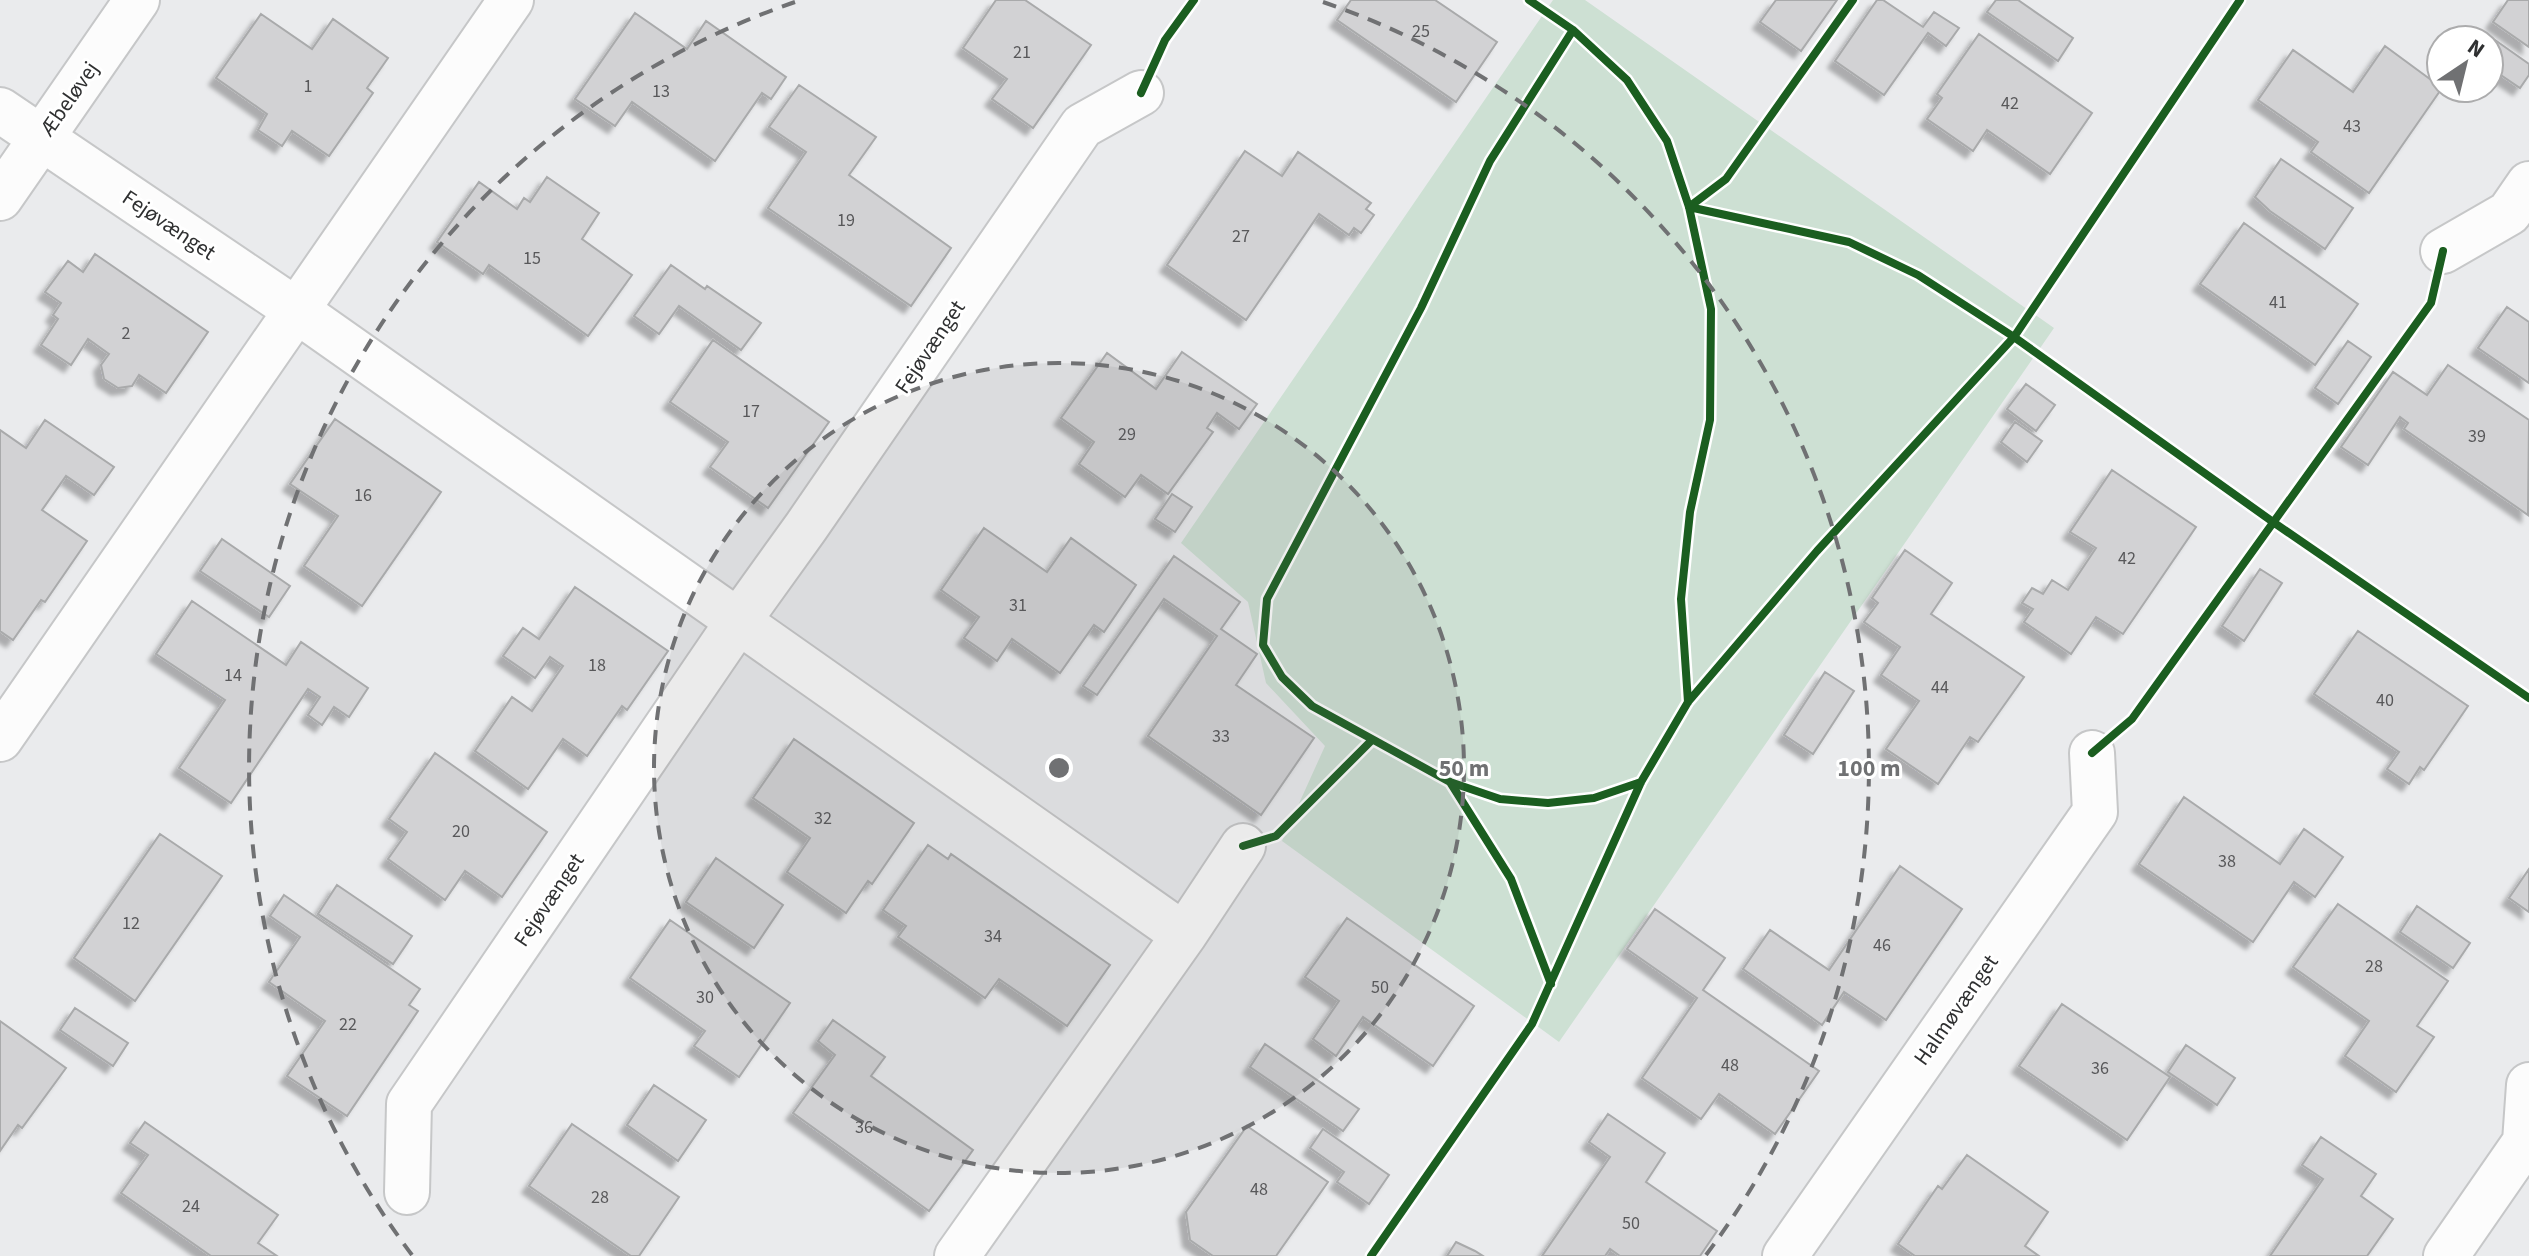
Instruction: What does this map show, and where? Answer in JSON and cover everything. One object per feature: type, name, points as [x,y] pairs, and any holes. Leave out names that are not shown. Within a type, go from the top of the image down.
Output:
[{"type":"street","name":"Æbeløvej","points":[[0,198],[137,0]]},
{"type":"street","points":[[0,739],[511,0]]},
{"type":"street","name":"Fejøvænget","points":[[407,1192],[409,1104],[737,623],[1082,126],[1141,93]]},
{"type":"street","name":"Fejøvænget","points":[[0,110],[296,310],[1184,935]]},
{"type":"street","points":[[2443,251],[2509,213],[2529,184]]},
{"type":"street","name":"Halmøvænget","points":[[1785,1256],[2095,812],[2092,753]]},
{"type":"street","points":[[957,1256],[1184,935],[1243,846]]},
{"type":"street","points":[[2446,1256],[2525,1142],[2529,1085]]},
{"type":"green space","points":[[1553,0],[1585,0],[2054,328],[1559,1042],[1282,841],[1325,746],[1266,683],[1248,602],[1181,543]]},
{"type":"building","points":[[996,0],[1025,0],[1091,45],[1033,128],[992,99],[1007,79],[963,48]]},
{"type":"building","points":[[1351,0],[1435,0],[1497,42],[1456,102],[1337,20]]},
{"type":"building","points":[[1776,0],[1837,0],[1801,51],[1760,22]]},
{"type":"building","points":[[1877,0],[1883,0],[1923,27],[1934,12],[1959,28],[1946,46],[1928,33],[1884,95],[1835,61]]},
{"type":"building","points":[[1996,0],[2018,0],[2073,38],[2058,61],[1987,12]]},
{"type":"building","points":[[2508,0],[2529,0],[2529,47],[2505,30],[2505,24],[2493,22]]},
{"type":"building","points":[[635,13],[687,49],[706,21],[786,77],[771,99],[762,93],[715,161],[632,102],[615,126],[575,99]]},
{"type":"building","points":[[261,14],[312,49],[333,19],[388,58],[367,88],[373,93],[329,156],[292,131],[282,146],[258,130],[267,114],[216,78]]},
{"type":"building","points":[[1979,34],[2092,113],[2050,174],[1987,130],[1973,151],[1927,119],[1942,98],[1937,94]]},
{"type":"building","points":[[2385,46],[2425,75],[2425,104],[2431,104],[2369,193],[2311,152],[2318,142],[2258,100],[2293,50],[2353,92]]},
{"type":"building","points":[[2505,47],[2529,64],[2529,75],[2520,88],[2505,78]]},
{"type":"building","points":[[799,85],[876,137],[849,175],[951,248],[911,306],[768,208],[806,152],[769,127]]},
{"type":"building","points":[[1245,151],[1282,176],[1298,152],[1371,203],[1366,209],[1374,215],[1361,233],[1354,228],[1349,235],[1319,214],[1246,320],[1167,265]]},
{"type":"building","points":[[2281,159],[2353,208],[2325,249],[2255,197]]},
{"type":"building","points":[[547,177],[599,213],[582,239],[632,275],[588,336],[489,265],[483,274],[437,242],[479,182],[517,209],[524,198],[530,202]]},
{"type":"building","points":[[2244,223],[2358,304],[2315,365],[2200,284]]},
{"type":"building","points":[[95,254],[208,332],[166,393],[139,375],[132,386],[118,388],[104,379],[101,365],[109,354],[88,339],[71,365],[41,345],[58,319],[53,315],[61,303],[45,292],[68,261],[83,272]]},
{"type":"building","points":[[671,265],[761,323],[741,350],[679,306],[659,334],[634,316]]},
{"type":"building","points":[[2507,307],[2529,322],[2529,383],[2478,348]]},
{"type":"building","points":[[713,340],[829,422],[768,508],[710,467],[728,442],[670,402]]},
{"type":"building","points":[[2348,341],[2371,357],[2338,404],[2315,388]]},
{"type":"building","points":[[1182,352],[1257,404],[1239,429],[1217,413],[1207,428],[1213,432],[1168,494],[1141,475],[1125,497],[1079,464],[1094,442],[1061,418],[1107,353],[1156,389]]},
{"type":"building","points":[[2448,365],[2529,420],[2528,515],[2404,429],[2408,423],[2400,417],[2368,465],[2341,447],[2393,372],[2427,395]]},
{"type":"building","points":[[2026,384],[2055,405],[2036,431],[2007,409]]},
{"type":"building","points":[[335,419],[441,492],[362,606],[304,566],[338,516],[290,484]]},
{"type":"building","points":[[45,420],[114,467],[94,495],[66,476],[42,510],[87,541],[45,602],[41,600],[13,640],[0,631],[0,430],[26,448]]},
{"type":"building","points":[[2015,422],[2042,441],[2027,462],[2001,442]]},
{"type":"building","points":[[2112,470],[2196,527],[2123,634],[2096,617],[2071,654],[2024,622],[2033,609],[2022,603],[2032,588],[2043,594],[2052,580],[2068,590],[2096,548],[2070,532]]},
{"type":"building","points":[[1172,494],[1192,507],[1175,532],[1155,519]]},
{"type":"building","points":[[984,528],[1047,572],[1071,538],[1136,585],[1104,632],[1094,625],[1060,673],[1012,639],[997,661],[964,638],[979,617],[941,590]]},
{"type":"building","points":[[222,539],[290,586],[269,617],[200,571]]},
{"type":"building","points":[[1905,550],[1952,583],[1931,614],[2024,677],[1978,742],[1970,737],[1938,784],[1886,749],[1919,701],[1881,675],[1900,647],[1864,622],[1878,603],[1872,598]]},
{"type":"building","points":[[1174,556],[1240,602],[1221,629],[1257,654],[1236,685],[1314,738],[1261,815],[1148,736],[1217,636],[1164,599],[1097,695],[1083,686]]},
{"type":"building","points":[[2260,569],[2282,583],[2244,641],[2222,626]]},
{"type":"building","points":[[575,587],[668,651],[627,710],[622,706],[587,756],[563,739],[528,789],[475,751],[512,697],[532,711],[563,666],[550,657],[535,678],[503,656],[523,628],[539,639]]},
{"type":"building","points":[[192,601],[286,665],[301,642],[368,688],[349,717],[334,707],[322,725],[308,715],[320,697],[308,689],[231,803],[179,768],[225,700],[156,654]]},
{"type":"building","points":[[2358,631],[2468,706],[2424,770],[2420,767],[2409,784],[2387,769],[2399,752],[2314,694]]},
{"type":"building","points":[[1825,672],[1854,691],[1813,754],[1784,735]]},
{"type":"building","points":[[794,739],[914,823],[872,884],[868,881],[846,913],[787,872],[810,838],[753,798]]},
{"type":"building","points":[[435,753],[547,832],[502,897],[465,871],[445,900],[388,859],[407,832],[389,819]]},
{"type":"building","points":[[2184,797],[2280,864],[2304,829],[2343,857],[2315,897],[2294,882],[2253,942],[2139,864]]},
{"type":"building","points":[[160,834],[222,876],[135,1001],[74,958]]},
{"type":"building","points":[[928,845],[948,859],[951,854],[1110,965],[1067,1026],[999,979],[985,998],[898,937],[906,926],[883,910]]},
{"type":"building","points":[[716,858],[783,905],[754,948],[686,902]]},
{"type":"building","points":[[1900,866],[1962,909],[1886,1020],[1844,992],[1822,1025],[1743,969],[1770,930],[1829,970]]},
{"type":"building","points":[[2529,869],[2529,912],[2509,898]]},
{"type":"building","points":[[337,885],[412,936],[393,964],[318,914]]},
{"type":"building","points":[[284,895],[420,989],[409,1005],[418,1011],[347,1116],[287,1076],[325,1021],[269,982],[300,937],[270,916]]},
{"type":"building","points":[[2338,904],[2448,981],[2417,1026],[2434,1037],[2396,1092],[2345,1056],[2369,1021],[2293,967]]},
{"type":"building","points":[[2417,906],[2470,943],[2453,968],[2400,932]]},
{"type":"building","points":[[1655,909],[1725,958],[1703,990],[1819,1071],[1775,1134],[1719,1094],[1701,1119],[1642,1078],[1697,998],[1627,949]]},
{"type":"building","points":[[1347,918],[1474,1006],[1433,1066],[1363,1017],[1336,1056],[1313,1039],[1339,1001],[1305,977]]},
{"type":"building","points":[[670,920],[790,1003],[739,1077],[694,1046],[705,1031],[630,978]]},
{"type":"building","points":[[2062,1004],[2170,1077],[2127,1140],[2019,1066]]},
{"type":"building","points":[[75,1008],[128,1043],[113,1066],[60,1030]]},
{"type":"building","points":[[833,1020],[885,1057],[871,1076],[973,1150],[929,1211],[793,1113],[835,1055],[818,1041]]},
{"type":"building","points":[[0,1021],[66,1068],[22,1128],[18,1125],[0,1151]]},
{"type":"building","points":[[1265,1044],[1359,1109],[1343,1131],[1250,1067]]},
{"type":"building","points":[[2186,1045],[2235,1078],[2217,1105],[2168,1072]]},
{"type":"building","points":[[654,1085],[706,1120],[678,1161],[627,1125]]},
{"type":"building","points":[[1608,1114],[1665,1153],[1646,1182],[1717,1231],[1700,1256],[1620,1256],[1610,1249],[1605,1256],[1542,1256],[1610,1157],[1589,1142]]},
{"type":"building","points":[[145,1122],[278,1215],[258,1243],[277,1256],[211,1256],[121,1193],[148,1155],[130,1143]]},
{"type":"building","points":[[572,1124],[679,1197],[639,1256],[631,1256],[529,1186]]},
{"type":"building","points":[[1247,1126],[1328,1182],[1276,1256],[1213,1256],[1190,1240],[1186,1212]]},
{"type":"building","points":[[1323,1129],[1389,1175],[1369,1204],[1337,1182],[1344,1172],[1310,1148]]},
{"type":"building","points":[[2321,1137],[2376,1174],[2361,1196],[2393,1219],[2367,1256],[2270,1256],[2323,1179],[2302,1165]]},
{"type":"building","points":[[1967,1155],[2048,1212],[2025,1246],[2039,1256],[1915,1256],[1898,1244],[1938,1186],[1942,1189]]},
{"type":"building","points":[[1456,1242],[1475,1251],[1483,1256],[1447,1256]]},
{"type":"cycle path","points":[[1141,93],[1165,40],[1194,0]]},
{"type":"cycle path","points":[[1529,0],[1573,30],[1627,80],[1667,141],[1689,207],[1711,309],[1710,420],[1690,512],[1681,599],[1688,702]]},
{"type":"cycle path","points":[[1689,207],[1726,179],[1853,0]]},
{"type":"cycle path","points":[[1371,1256],[1532,1024],[1641,782],[1688,702],[1817,551],[2014,337],[2240,0]]},
{"type":"cycle path","points":[[1573,30],[1490,161],[1421,308],[1267,599],[1263,645],[1282,677],[1312,706],[1450,782],[1500,799],[1548,803],[1594,798],[1641,782]]},
{"type":"cycle path","points":[[1689,207],[1849,242],[1918,275],[2014,337],[2273,522],[2529,698]]},
{"type":"cycle path","points":[[2092,753],[2132,719],[2431,303],[2443,251]]},
{"type":"cycle path","points":[[1243,846],[1276,836],[1372,740]]},
{"type":"cycle path","points":[[1450,782],[1511,879],[1551,984]]}]
